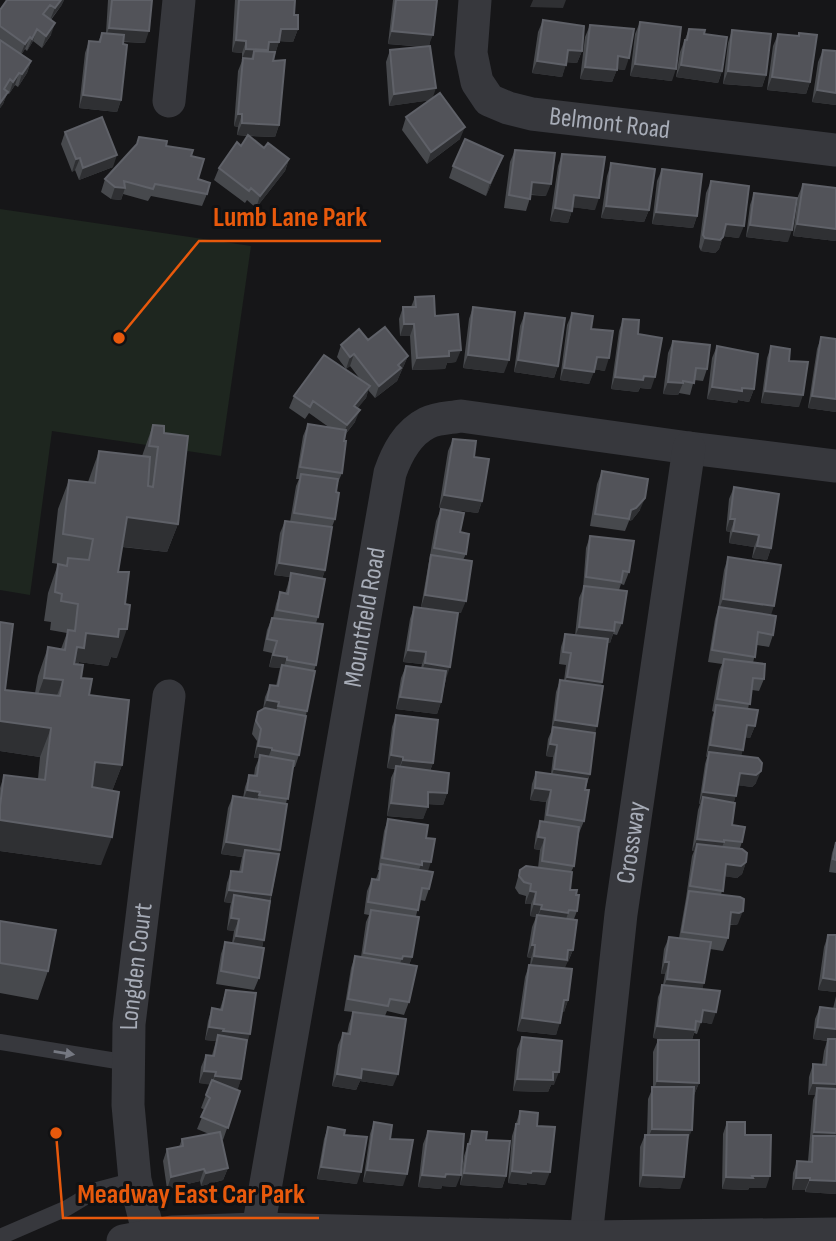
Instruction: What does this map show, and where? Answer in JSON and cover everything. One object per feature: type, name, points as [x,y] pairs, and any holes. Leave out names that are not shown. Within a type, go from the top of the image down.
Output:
[{"type":"street","points":[[169,101],[179,0]]},
{"type":"street","name":"Belmont Road","points":[[475,0],[471,52],[477,82],[489,100],[508,108],[532,114],[836,150]]},
{"type":"street","name":"Mountfield Road","points":[[258,1229],[390,473],[408,438],[426,423],[461,416],[836,466]]},
{"type":"street","name":"Crossway","points":[[586,1237],[621,914],[689,448]]},
{"type":"street","name":"Longden Court","points":[[136,1238],[135,1180],[128,1105],[129,1024],[169,696]]},
{"type":"street","points":[[136,1238],[172,1233],[258,1229],[586,1237],[836,1234]]},
{"type":"lane","points":[[0,1042],[129,1063]]},
{"type":"lane","points":[[0,1237],[67,1208],[97,1190],[135,1180]]},
{"type":"shaded area","points":[[0,209],[251,246],[221,456],[52,431],[30,595],[0,590]]},
{"type":"building","points":[[7,0],[61,0],[55,8],[50,5],[43,14],[55,23],[46,36],[37,29],[32,39],[30,37],[25,44],[0,26],[0,10]]},
{"type":"building","points":[[112,0],[152,0],[149,31],[109,28]]},
{"type":"building","points":[[239,0],[295,0],[294,15],[298,15],[298,29],[281,29],[279,42],[269,42],[268,50],[246,49],[246,41],[236,40]]},
{"type":"building","points":[[396,0],[437,0],[433,35],[392,31]]},
{"type":"building","points":[[543,20],[584,26],[582,51],[568,50],[566,65],[537,61]]},
{"type":"building","points":[[640,22],[681,27],[676,69],[635,64]]},
{"type":"building","points":[[590,25],[634,29],[629,58],[618,56],[617,70],[585,67]]},
{"type":"building","points":[[689,29],[705,30],[704,34],[727,37],[722,71],[681,65]]},
{"type":"building","points":[[732,30],[771,34],[766,75],[728,71]]},
{"type":"building","points":[[102,33],[124,35],[123,44],[127,45],[121,100],[83,95],[89,41],[100,42]]},
{"type":"building","points":[[799,33],[817,35],[810,82],[772,77],[778,34],[799,36]]},
{"type":"building","points":[[0,40],[31,61],[13,82],[10,79],[4,89],[8,92],[0,103]]},
{"type":"building","points":[[430,46],[436,88],[394,94],[390,50]]},
{"type":"building","points":[[823,50],[836,51],[836,93],[817,90]]},
{"type":"building","points":[[254,51],[275,52],[273,61],[285,60],[279,125],[242,123],[242,114],[238,114],[243,58],[253,59]]},
{"type":"building","points":[[440,93],[465,127],[431,152],[406,117]]},
{"type":"building","points":[[102,117],[117,155],[83,168],[80,158],[76,159],[65,132]]},
{"type":"building","points":[[248,135],[264,148],[268,143],[289,159],[260,196],[219,168],[237,142],[241,146]]},
{"type":"building","points":[[139,137],[167,141],[166,146],[193,150],[191,156],[204,159],[198,179],[210,183],[207,194],[155,184],[153,189],[124,181],[125,188],[115,187],[105,179],[137,144]]},
{"type":"building","points":[[465,139],[503,156],[490,183],[453,166]]},
{"type":"building","points":[[515,150],[555,153],[551,184],[532,182],[530,199],[509,195]]},
{"type":"building","points":[[562,154],[605,157],[599,198],[574,195],[572,211],[555,208]]},
{"type":"building","points":[[611,163],[655,169],[649,210],[606,206]]},
{"type":"building","points":[[662,169],[702,174],[697,216],[656,212]]},
{"type":"building","points":[[711,181],[749,186],[744,226],[726,224],[720,240],[705,238],[703,235]]},
{"type":"building","points":[[803,184],[836,188],[836,229],[797,224]]},
{"type":"building","points":[[754,193],[797,198],[792,230],[750,225]]},
{"type":"building","points":[[434,296],[435,316],[458,314],[461,350],[449,351],[449,356],[417,358],[414,324],[404,324],[403,307],[416,307],[415,297]]},
{"type":"building","points":[[473,307],[515,312],[509,360],[468,355]]},
{"type":"building","points":[[525,313],[565,318],[558,366],[518,360]]},
{"type":"building","points":[[572,313],[593,316],[591,329],[613,331],[609,358],[597,357],[594,372],[564,368]]},
{"type":"building","points":[[623,319],[639,320],[638,334],[662,338],[655,377],[644,376],[643,380],[615,377]]},
{"type":"building","points":[[385,327],[408,356],[398,365],[401,368],[379,386],[354,354],[350,357],[341,345],[359,329],[368,340]]},
{"type":"building","points":[[821,337],[836,339],[836,399],[812,396]]},
{"type":"building","points":[[673,341],[710,345],[707,369],[696,368],[694,383],[668,382]]},
{"type":"building","points":[[717,346],[758,354],[754,389],[742,388],[742,391],[712,387]]},
{"type":"building","points":[[771,346],[790,349],[789,361],[808,362],[803,395],[765,391]]},
{"type":"building","points":[[324,355],[370,386],[354,406],[360,410],[347,425],[313,401],[310,407],[294,396]]},
{"type":"building","points":[[308,424],[346,430],[342,473],[300,467]]},
{"type":"building","points":[[153,425],[164,426],[164,433],[188,436],[178,524],[127,517],[118,572],[129,572],[125,604],[130,605],[127,629],[119,629],[118,637],[86,633],[84,648],[77,647],[74,664],[83,665],[81,678],[92,679],[89,695],[129,700],[122,765],[95,762],[92,787],[119,792],[112,837],[0,820],[4,775],[45,780],[51,728],[0,721],[0,622],[13,624],[5,690],[60,696],[63,680],[44,678],[48,647],[65,650],[68,630],[75,631],[78,604],[61,601],[62,594],[55,592],[58,564],[67,566],[68,558],[89,560],[93,539],[63,534],[69,480],[95,483],[99,451],[150,457],[148,486],[153,487],[158,447],[149,446]]},
{"type":"building","points":[[453,439],[476,441],[474,457],[489,459],[482,501],[444,495]]},
{"type":"building","points":[[602,471],[648,479],[645,498],[631,510],[629,519],[595,514]]},
{"type":"building","points":[[301,474],[338,479],[335,519],[294,513]]},
{"type":"building","points":[[734,487],[779,494],[771,548],[757,546],[759,535],[733,531],[735,519],[730,519]]},
{"type":"building","points":[[441,509],[464,513],[460,532],[469,534],[466,554],[434,548]]},
{"type":"building","points":[[285,521],[332,527],[325,570],[279,563]]},
{"type":"building","points":[[590,536],[634,541],[629,572],[623,571],[621,582],[586,577]]},
{"type":"building","points":[[431,555],[472,561],[466,601],[425,595]]},
{"type":"building","points":[[728,557],[781,565],[774,606],[723,599]]},
{"type":"building","points":[[291,573],[325,579],[318,617],[277,610],[280,592],[288,594]]},
{"type":"building","points":[[584,586],[627,591],[622,623],[615,622],[614,631],[579,627]]},
{"type":"building","points":[[414,607],[458,613],[450,667],[425,663],[426,652],[408,650]]},
{"type":"building","points":[[719,607],[776,616],[773,635],[758,632],[755,657],[712,650]]},
{"type":"building","points":[[272,618],[323,624],[316,665],[273,655],[277,641],[267,639]]},
{"type":"building","points":[[565,634],[608,639],[602,682],[567,677],[571,653],[563,652]]},
{"type":"building","points":[[724,659],[765,664],[764,679],[753,678],[750,704],[717,699]]},
{"type":"building","points":[[282,665],[315,671],[307,711],[278,706],[279,702],[267,700],[270,685],[278,686]]},
{"type":"building","points":[[406,666],[446,671],[441,702],[400,697]]},
{"type":"building","points":[[560,680],[603,686],[597,726],[555,720]]},
{"type":"building","points":[[716,705],[758,710],[755,726],[747,725],[743,750],[710,745]]},
{"type":"building","points":[[265,708],[306,716],[299,755],[258,746],[261,729],[256,721],[258,712]]},
{"type":"building","points":[[396,715],[438,720],[433,763],[403,760],[403,757],[391,755]]},
{"type":"building","points":[[553,727],[595,733],[590,774],[554,769],[557,745],[550,744]]},
{"type":"building","points":[[709,752],[758,758],[762,763],[761,771],[756,775],[740,773],[736,796],[703,792]]},
{"type":"building","points":[[260,755],[294,761],[288,799],[259,795],[260,792],[247,790],[249,775],[257,776]]},
{"type":"building","points":[[396,766],[449,773],[447,793],[428,792],[428,807],[391,803]]},
{"type":"building","points":[[536,772],[587,779],[585,790],[589,790],[584,821],[547,815],[551,790],[535,788]]},
{"type":"building","points":[[233,796],[287,804],[280,850],[226,842]]},
{"type":"building","points":[[703,797],[735,803],[732,825],[745,827],[742,842],[697,839]]},
{"type":"building","points":[[388,819],[428,825],[426,838],[435,839],[431,862],[422,861],[422,865],[382,858]]},
{"type":"building","points":[[540,821],[579,827],[574,866],[542,861],[545,838],[538,837]]},
{"type":"building","points":[[697,844],[742,849],[747,853],[746,862],[741,866],[726,864],[723,891],[690,886]]},
{"type":"building","points":[[245,850],[279,854],[271,895],[229,890],[231,871],[242,872]]},
{"type":"building","points":[[381,864],[433,872],[429,889],[422,888],[418,910],[368,902],[372,879],[379,880]]},
{"type":"building","points":[[526,866],[572,872],[570,890],[577,890],[576,895],[579,895],[577,911],[569,910],[568,913],[541,909],[542,905],[534,904],[536,892],[530,891],[531,884],[524,882],[519,876],[520,870]]},
{"type":"building","points":[[689,891],[744,899],[743,911],[731,912],[728,938],[682,932]]},
{"type":"building","points":[[234,895],[270,901],[264,940],[236,936],[239,919],[231,918]]},
{"type":"building","points":[[371,910],[419,917],[412,957],[403,956],[402,959],[364,953]]},
{"type":"building","points":[[537,915],[577,920],[573,950],[568,950],[567,960],[534,956],[535,945],[532,945]]},
{"type":"building","points":[[0,921],[56,930],[48,971],[0,963]]},
{"type":"building","points":[[828,935],[836,935],[836,980],[823,978]]},
{"type":"building","points":[[669,937],[711,942],[704,983],[667,979],[669,962],[665,962]]},
{"type":"building","points":[[225,942],[264,948],[259,978],[221,971]]},
{"type":"building","points":[[355,956],[417,966],[409,1002],[390,999],[388,1006],[348,999]]},
{"type":"building","points":[[529,965],[572,969],[568,1000],[564,1000],[560,1023],[522,1018]]},
{"type":"building","points":[[662,985],[720,991],[716,1012],[703,1010],[701,1022],[696,1021],[695,1030],[657,1026]]},
{"type":"building","points":[[226,990],[256,993],[250,1034],[209,1027],[212,1008],[222,1010]]},
{"type":"building","points":[[820,1007],[836,1009],[836,1029],[817,1027]]},
{"type":"building","points":[[353,1012],[406,1019],[398,1074],[362,1069],[361,1078],[337,1074],[343,1033],[350,1034]]},
{"type":"building","points":[[218,1035],[247,1040],[241,1079],[215,1076],[216,1072],[204,1071],[206,1055],[214,1056]]},
{"type":"building","points":[[522,1037],[562,1041],[559,1072],[553,1072],[553,1080],[517,1079]]},
{"type":"building","points":[[828,1039],[836,1039],[836,1084],[813,1083],[813,1064],[826,1065]]},
{"type":"building","points":[[658,1040],[699,1040],[699,1083],[657,1081]]},
{"type":"building","points":[[212,1080],[240,1091],[228,1128],[201,1117],[210,1098],[206,1095]]},
{"type":"building","points":[[652,1087],[694,1087],[692,1130],[652,1129]]},
{"type":"building","points":[[817,1088],[836,1089],[836,1133],[814,1132]]},
{"type":"building","points":[[520,1111],[538,1113],[537,1126],[555,1127],[550,1172],[512,1171],[516,1124],[519,1124]]},
{"type":"building","points":[[374,1122],[392,1125],[390,1139],[413,1140],[407,1174],[367,1170]]},
{"type":"building","points":[[727,1122],[745,1122],[745,1135],[771,1135],[770,1176],[726,1177]]},
{"type":"building","points":[[328,1127],[345,1130],[344,1135],[367,1137],[361,1172],[321,1167]]},
{"type":"building","points":[[428,1131],[464,1134],[461,1175],[422,1175]]},
{"type":"building","points":[[472,1131],[487,1132],[486,1140],[510,1141],[506,1176],[464,1173]]},
{"type":"building","points":[[220,1132],[228,1168],[206,1173],[204,1169],[171,1177],[167,1149],[183,1146],[182,1139]]},
{"type":"building","points":[[645,1135],[688,1135],[684,1177],[643,1175]]},
{"type":"building","points":[[813,1136],[836,1136],[836,1181],[796,1178],[797,1161],[812,1162]]},
{"type":"place","name":"Lumb Lane Park","points":[[119,338]]},
{"type":"place","name":"Meadway East Car Park","points":[[56,1133]]}]
